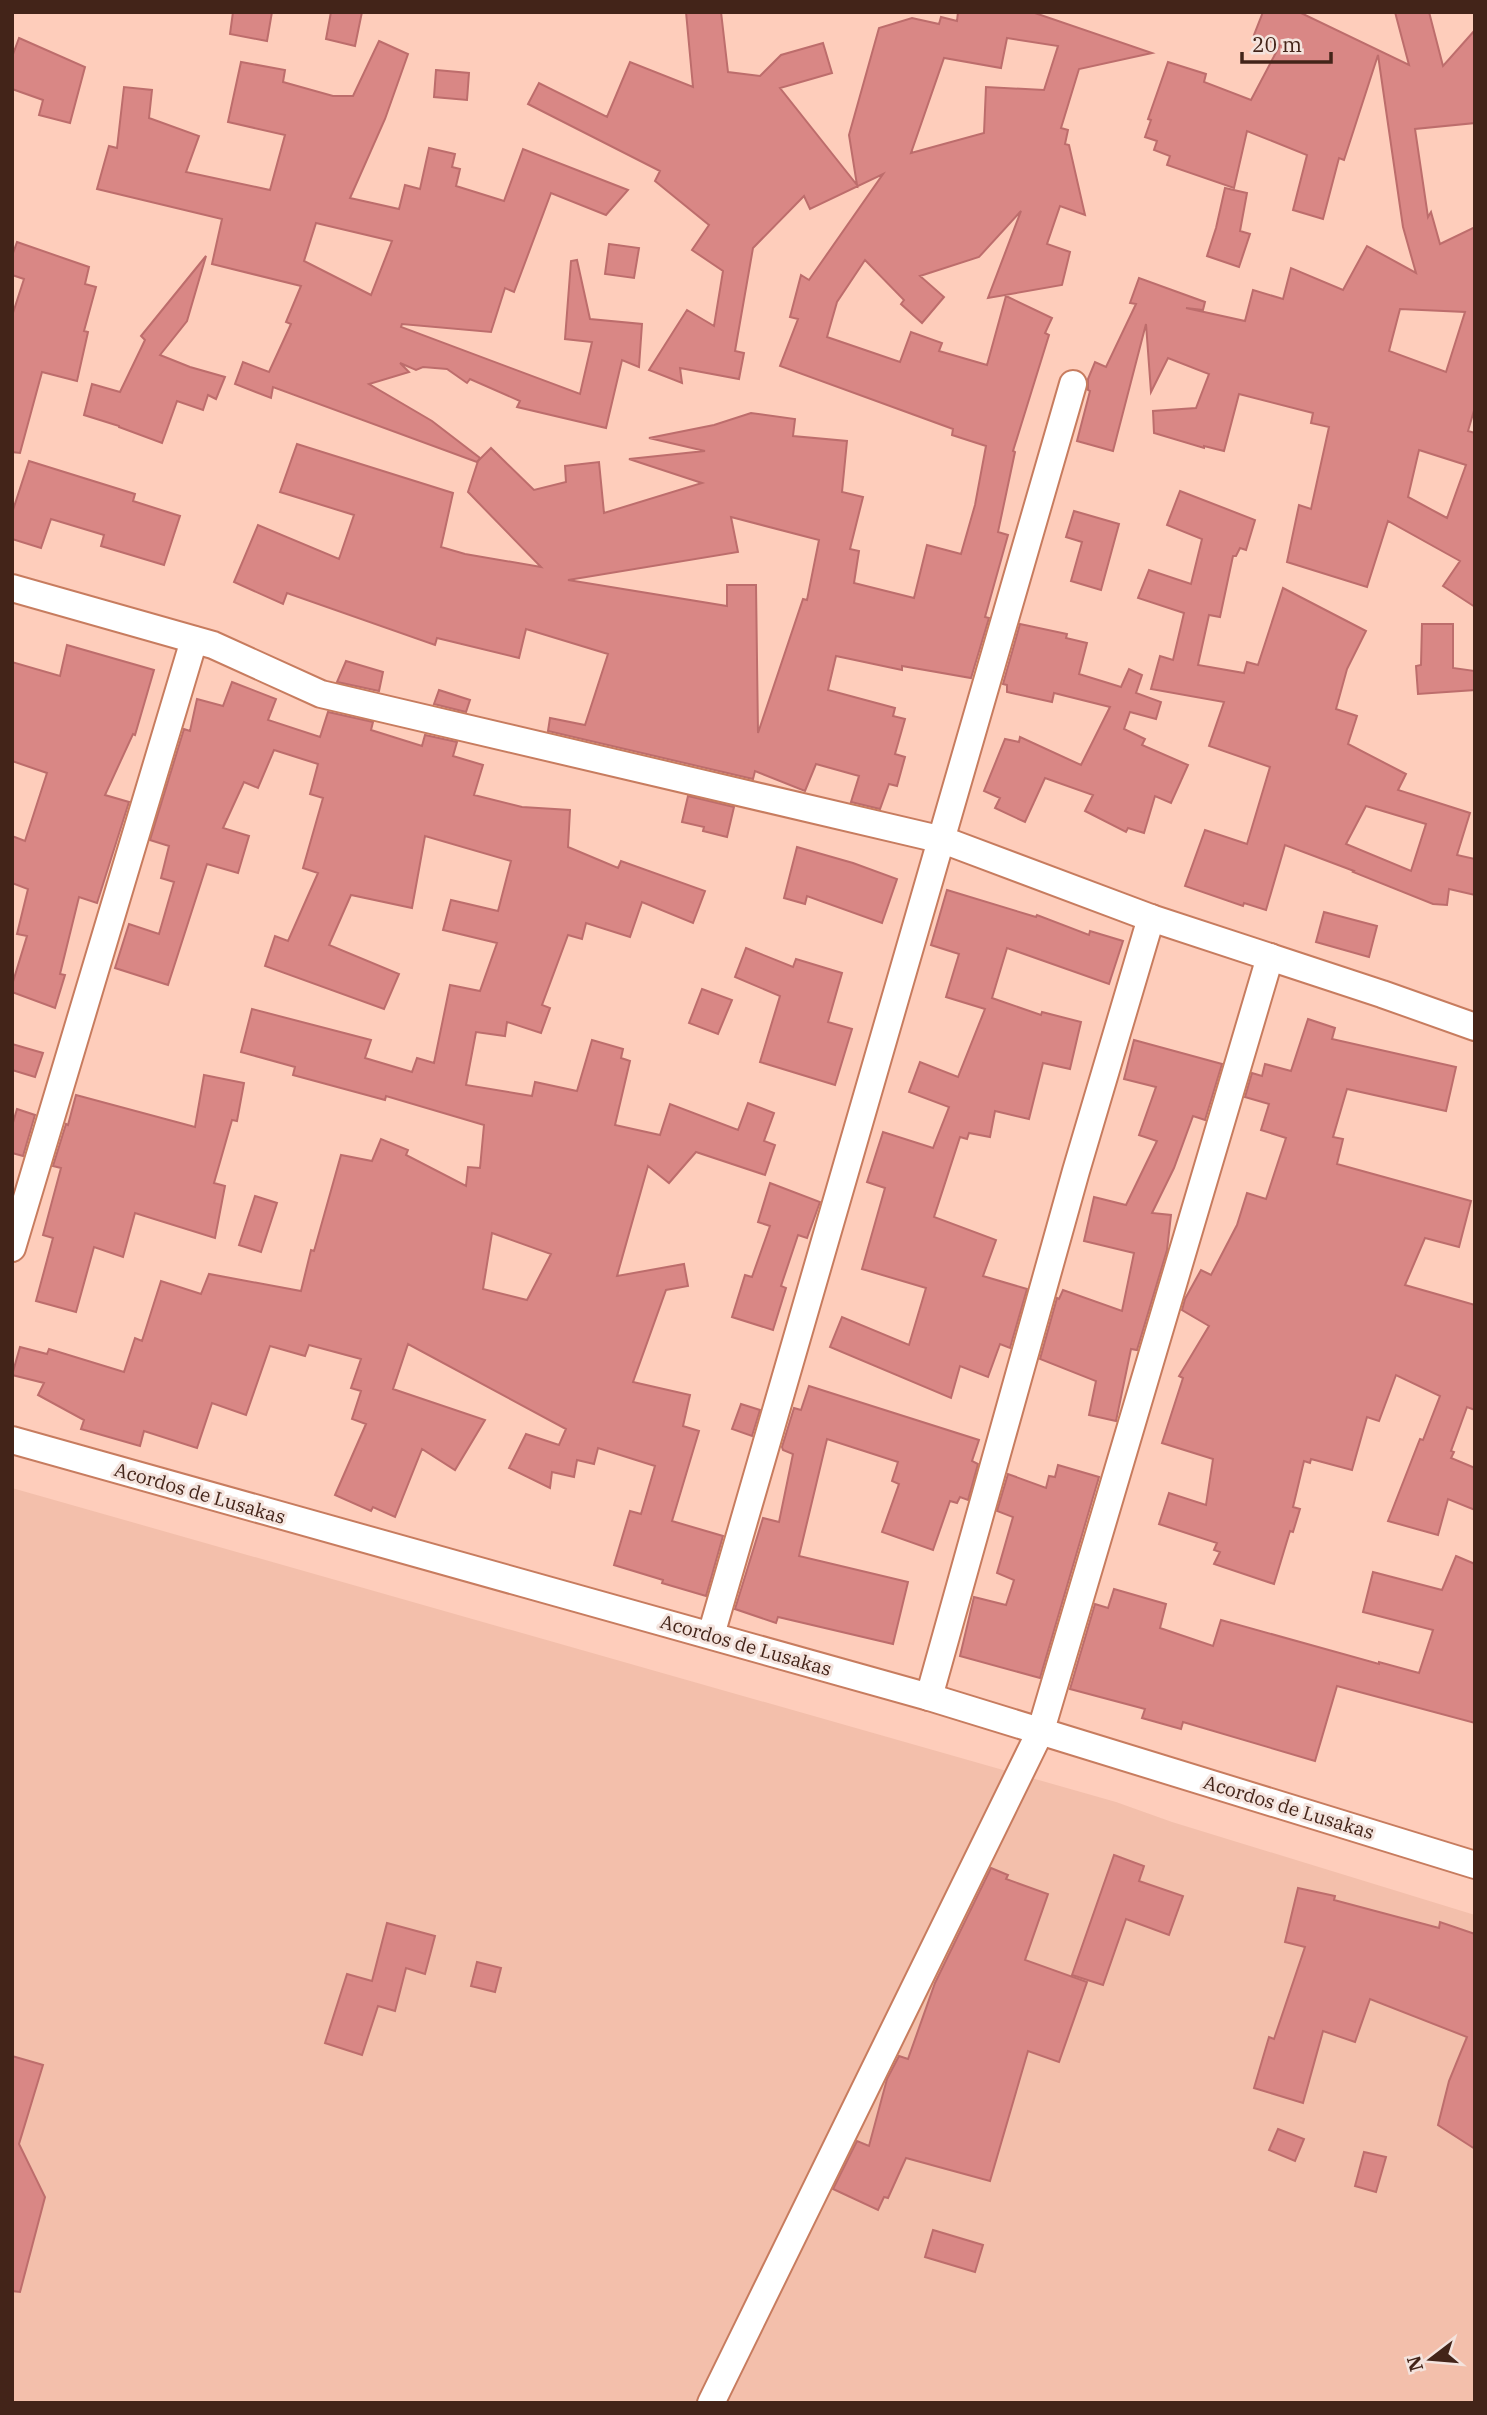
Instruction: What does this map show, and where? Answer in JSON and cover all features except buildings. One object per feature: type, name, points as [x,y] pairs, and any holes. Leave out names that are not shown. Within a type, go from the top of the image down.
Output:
[{"type":"street","points":[[712,1635],[1073,384]]},
{"type":"street","points":[[12,588],[213,645],[321,694],[943,840],[1151,918],[1475,1027]]},
{"type":"street","points":[[12,1248],[194,640]]},
{"type":"street","points":[[929,1697],[1076,1171],[1151,918]]},
{"type":"street","points":[[711,2403],[1041,1730],[1270,957]]},
{"type":"street","name":"Acordos de Lusakas","points":[[12,1440],[929,1697],[1475,1866]]},
{"type":"shaded area","points":[[12,1488],[1116,1802],[1172,1822],[1475,1915],[1475,2403],[12,2403]]}]
